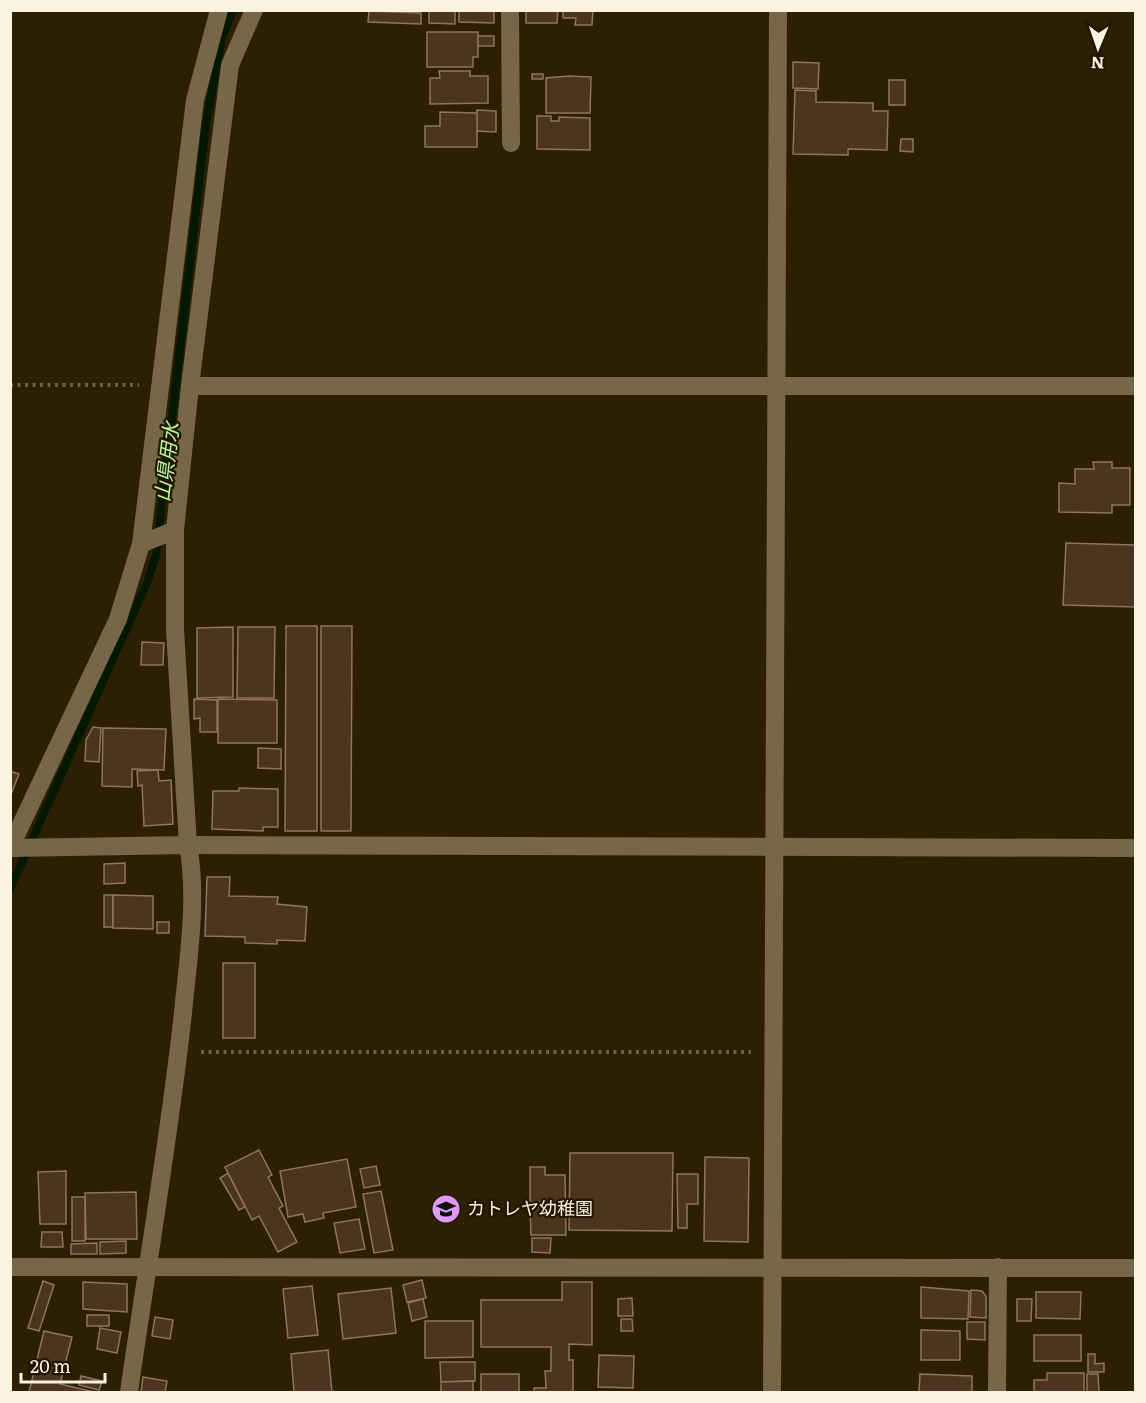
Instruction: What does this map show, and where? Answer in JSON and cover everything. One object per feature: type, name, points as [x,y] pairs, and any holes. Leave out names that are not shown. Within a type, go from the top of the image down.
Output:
[{"type":"street","points":[[219,10],[195,100],[163,385],[141,544],[118,619],[10,848],[188,845],[1136,848]]},
{"type":"street","points":[[129,1392],[178,1052],[189,947],[191,864],[175,630],[175,530],[190,386],[230,65],[254,10]]},
{"type":"street","points":[[510,10],[512,142]]},
{"type":"street","points":[[772,1392],[778,10]]},
{"type":"street","points":[[190,386],[778,384],[1136,386]]},
{"type":"street","points":[[141,544],[175,530]]},
{"type":"street","points":[[10,1267],[147,1269],[772,1266],[1136,1268]]},
{"type":"street","points":[[998,1267],[998,1392]]},
{"type":"path","points":[[10,385],[163,385]]},
{"type":"path","points":[[178,1052],[773,1052]]},
{"type":"building","points":[[429,10],[455,10],[455,24],[429,23]]},
{"type":"building","points":[[459,10],[494,10],[494,23],[459,22]]},
{"type":"building","points":[[526,10],[558,10],[557,23],[526,23]]},
{"type":"building","points":[[563,10],[593,10],[592,25],[575,25],[576,18],[563,18]]},
{"type":"building","points":[[369,11],[421,13],[421,24],[368,22]]},
{"type":"building","points":[[427,32],[478,32],[478,57],[473,57],[473,67],[427,67]]},
{"type":"building","points":[[478,36],[494,36],[494,46],[478,46]]},
{"type":"building","points":[[793,62],[819,63],[818,89],[793,88]]},
{"type":"building","points":[[439,71],[470,71],[470,76],[488,76],[488,103],[430,104],[430,78],[440,78]]},
{"type":"building","points":[[532,74],[543,74],[543,79],[532,79]]},
{"type":"building","points":[[591,77],[590,113],[546,113],[546,78]]},
{"type":"building","points":[[889,80],[905,80],[905,105],[889,105]]},
{"type":"building","points":[[795,90],[816,91],[816,102],[873,103],[873,111],[888,111],[887,150],[848,149],[848,155],[793,154]]},
{"type":"building","points":[[477,110],[496,111],[496,132],[476,131]]},
{"type":"building","points":[[440,112],[477,113],[477,147],[425,147],[425,126],[440,126]]},
{"type":"building","points":[[537,116],[551,116],[551,121],[559,121],[559,117],[590,118],[590,150],[537,149]]},
{"type":"building","points":[[901,139],[913,139],[913,152],[900,151]]},
{"type":"building","points":[[1093,462],[1112,462],[1112,468],[1130,468],[1130,505],[1112,505],[1112,513],[1059,512],[1059,483],[1075,484],[1075,469],[1094,469]]},
{"type":"building","points":[[1136,520],[1136,607],[1063,605],[1066,543],[1135,545]]},
{"type":"building","points":[[286,626],[317,626],[317,831],[285,831]]},
{"type":"building","points":[[321,626],[352,626],[351,831],[321,831]]},
{"type":"building","points":[[233,627],[233,697],[197,698],[197,628]]},
{"type":"building","points":[[238,627],[275,627],[274,698],[237,698]]},
{"type":"building","points":[[142,642],[164,643],[163,665],[141,665]]},
{"type":"building","points":[[194,699],[217,700],[217,732],[200,732],[200,718],[194,719]]},
{"type":"building","points":[[218,699],[277,700],[277,743],[218,743]]},
{"type":"building","points":[[93,727],[101,728],[99,762],[85,761],[86,740]]},
{"type":"building","points":[[103,728],[166,729],[164,770],[132,769],[132,787],[102,786]]},
{"type":"building","points":[[258,748],[281,749],[281,769],[258,768]]},
{"type":"building","points":[[158,770],[159,781],[171,780],[173,824],[144,826],[142,785],[138,786],[137,771]]},
{"type":"building","points":[[10,771],[19,774],[10,797]]},
{"type":"building","points":[[239,788],[278,789],[278,827],[263,827],[263,831],[212,829],[213,791],[239,791]]},
{"type":"building","points":[[125,863],[125,883],[104,884],[104,864]]},
{"type":"building","points":[[207,877],[230,877],[229,896],[278,897],[277,904],[307,907],[305,941],[277,940],[277,944],[245,943],[245,937],[205,936]]},
{"type":"building","points":[[104,895],[113,895],[113,927],[104,927]]},
{"type":"building","points":[[113,895],[153,896],[153,929],[113,928]]},
{"type":"building","points":[[157,922],[169,922],[169,933],[157,933]]},
{"type":"building","points":[[223,963],[255,963],[255,1038],[223,1038]]},
{"type":"building","points":[[259,1150],[272,1175],[268,1177],[283,1206],[279,1208],[297,1242],[278,1252],[259,1216],[252,1220],[225,1167]]},
{"type":"building","points":[[570,1153],[673,1153],[672,1231],[569,1230]]},
{"type":"building","points":[[705,1157],[749,1158],[748,1242],[704,1241]]},
{"type":"building","points":[[347,1159],[356,1207],[323,1213],[324,1218],[305,1222],[303,1214],[288,1217],[280,1171]]},
{"type":"building","points":[[376,1166],[380,1185],[364,1188],[360,1169]]},
{"type":"building","points":[[530,1167],[545,1167],[545,1175],[565,1175],[566,1235],[531,1235],[530,1207],[540,1207],[540,1202],[530,1202]]},
{"type":"building","points":[[66,1171],[66,1224],[40,1224],[38,1172]]},
{"type":"building","points":[[228,1173],[245,1207],[239,1210],[220,1178]]},
{"type":"building","points":[[677,1174],[698,1174],[698,1204],[687,1204],[687,1228],[678,1228]]},
{"type":"building","points":[[381,1191],[393,1250],[374,1253],[363,1194]]},
{"type":"building","points":[[136,1192],[137,1239],[86,1239],[85,1193]]},
{"type":"building","points":[[72,1197],[85,1197],[85,1241],[72,1241]]},
{"type":"building","points":[[359,1219],[365,1249],[340,1253],[334,1223]]},
{"type":"building","points":[[42,1232],[62,1232],[63,1247],[41,1247]]},
{"type":"building","points":[[532,1238],[551,1238],[550,1253],[532,1252]]},
{"type":"building","points":[[126,1241],[126,1253],[100,1254],[100,1242]]},
{"type":"building","points":[[97,1243],[97,1254],[71,1254],[71,1244]]},
{"type":"building","points":[[422,1280],[426,1298],[407,1302],[403,1285]]},
{"type":"building","points":[[43,1281],[54,1285],[39,1331],[28,1328]]},
{"type":"building","points":[[83,1282],[127,1284],[127,1312],[83,1309]]},
{"type":"building","points":[[562,1282],[592,1282],[592,1345],[569,1344],[569,1360],[573,1360],[573,1392],[534,1392],[534,1388],[546,1388],[545,1371],[551,1371],[551,1347],[481,1347],[481,1300],[562,1300]]},
{"type":"building","points":[[312,1286],[318,1335],[288,1338],[283,1289]]},
{"type":"building","points":[[921,1287],[969,1291],[968,1319],[921,1318]]},
{"type":"building","points":[[391,1288],[396,1333],[343,1339],[338,1294]]},
{"type":"building","points":[[971,1290],[982,1291],[986,1296],[986,1318],[970,1317]]},
{"type":"building","points":[[1036,1292],[1081,1292],[1080,1319],[1036,1318]]},
{"type":"building","points":[[632,1298],[633,1316],[618,1316],[618,1299]]},
{"type":"building","points":[[423,1299],[427,1317],[412,1321],[408,1303]]},
{"type":"building","points":[[1017,1299],[1032,1299],[1031,1321],[1017,1321]]},
{"type":"building","points":[[87,1315],[109,1315],[109,1326],[87,1326]]},
{"type":"building","points":[[155,1317],[173,1320],[170,1339],[152,1336]]},
{"type":"building","points":[[621,1319],[632,1319],[633,1331],[621,1331]]},
{"type":"building","points":[[425,1321],[473,1321],[473,1357],[425,1358]]},
{"type":"building","points":[[967,1322],[985,1322],[985,1340],[967,1339]]},
{"type":"building","points":[[100,1328],[121,1332],[117,1353],[97,1349]]},
{"type":"building","points":[[921,1330],[960,1331],[960,1360],[921,1360]]},
{"type":"building","points":[[44,1331],[72,1337],[60,1384],[94,1392],[29,1392]]},
{"type":"building","points":[[1034,1335],[1081,1335],[1081,1361],[1034,1361]]},
{"type":"building","points":[[328,1350],[332,1392],[294,1392],[291,1354]]},
{"type":"building","points":[[1088,1354],[1095,1354],[1095,1364],[1104,1363],[1104,1372],[1088,1372]]},
{"type":"building","points":[[599,1355],[634,1356],[633,1388],[598,1387]]},
{"type":"building","points":[[440,1362],[475,1362],[475,1381],[441,1382]]},
{"type":"building","points":[[1047,1373],[1084,1373],[1084,1392],[1034,1392],[1034,1380],[1047,1380]]},
{"type":"building","points":[[481,1374],[519,1374],[519,1392],[481,1392]]},
{"type":"building","points":[[920,1374],[972,1376],[972,1392],[919,1392]]},
{"type":"building","points":[[1087,1374],[1098,1374],[1099,1392],[1087,1392]]},
{"type":"building","points":[[81,1376],[102,1381],[99,1390],[79,1385]]},
{"type":"building","points":[[143,1377],[167,1381],[165,1392],[141,1392]]},
{"type":"building","points":[[473,1381],[473,1392],[441,1392],[441,1382]]},
{"type":"waterway","name":"山県用水","points":[[10,889],[147,583],[156,555],[206,124],[222,38],[233,10]]},
{"type":"place","name":"カトレヤ幼稚園","points":[[446,1209]]}]
